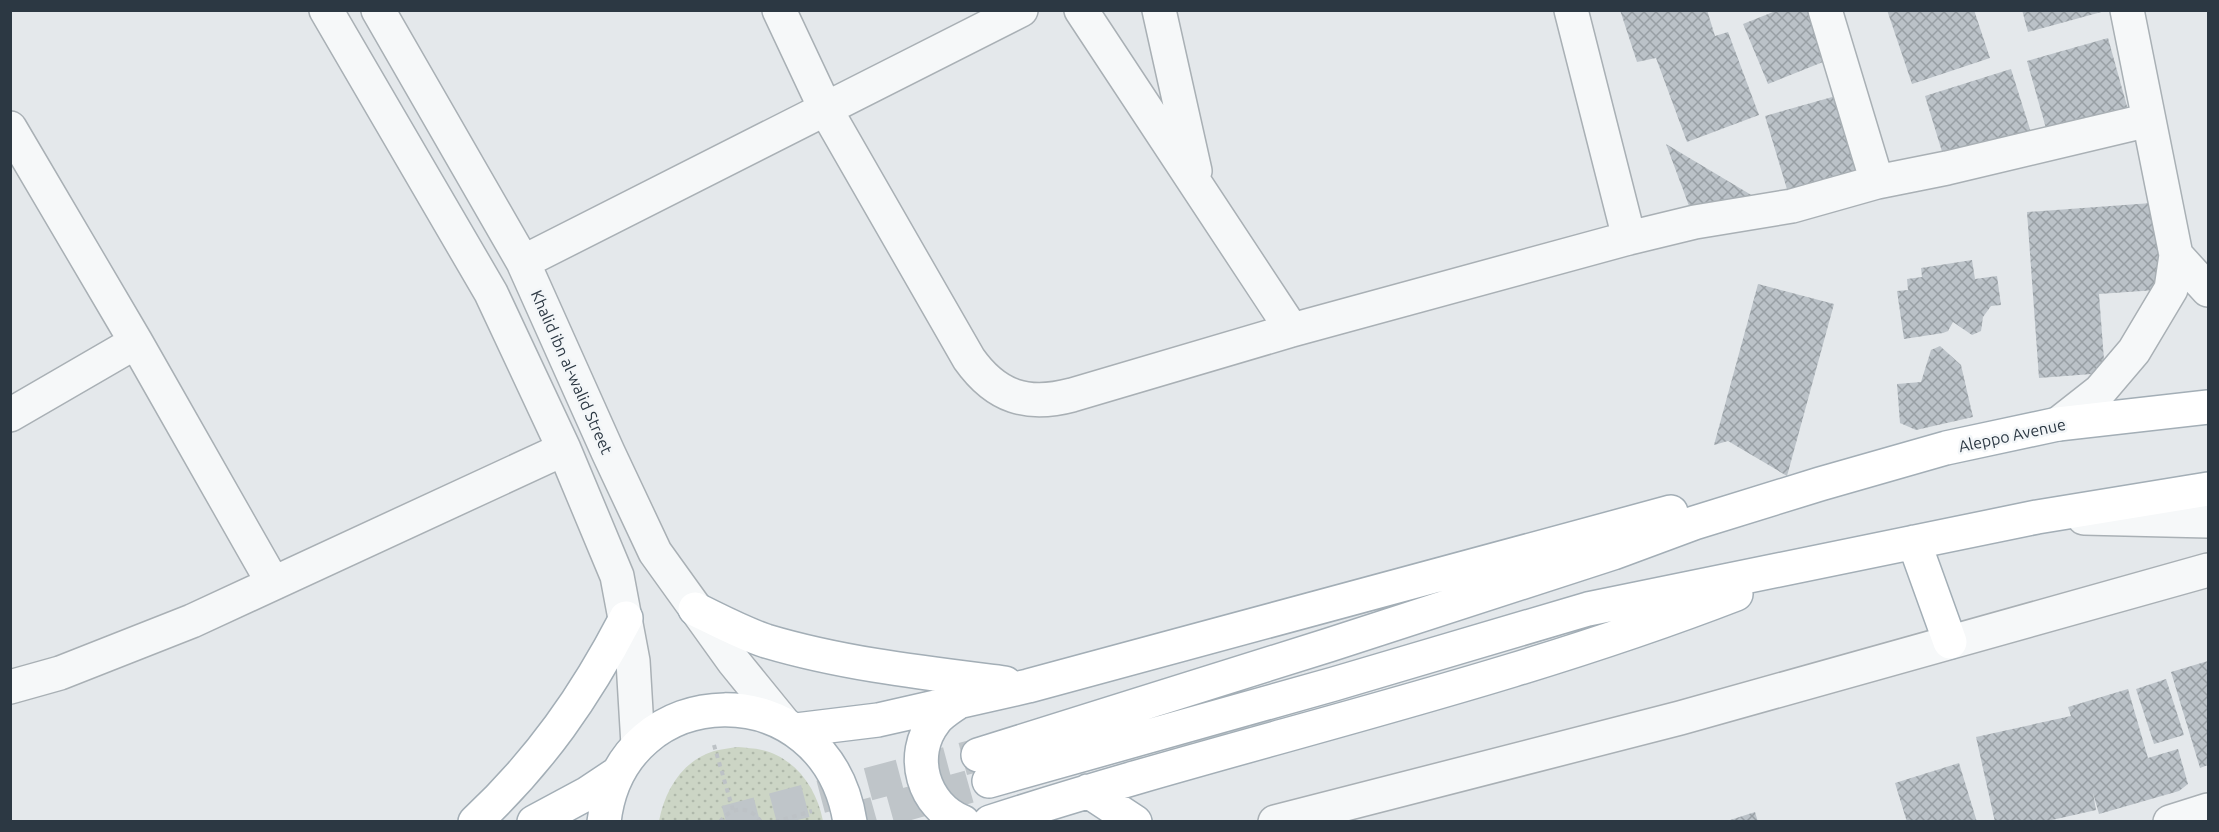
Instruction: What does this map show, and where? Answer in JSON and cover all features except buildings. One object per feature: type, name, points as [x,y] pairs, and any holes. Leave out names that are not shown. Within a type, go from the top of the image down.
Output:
[{"type":"main road","name":"Aleppo Avenue","points":[[1820,484],[1946,448],[2058,424],[2208,407]]},
{"type":"main road","points":[[789,726],[878,720],[957,703],[1028,686],[1682,509],[1820,484]]},
{"type":"main road","points":[[1820,484],[1694,523],[1613,553],[1351,638],[983,768],[1345,681],[1588,609],[2037,517],[2208,489]]},
{"type":"main road","points":[[1914,542],[1950,642]]},
{"type":"main road","points":[[990,822],[1016,816],[1088,791],[1470,683],[1661,623],[1824,560]]},
{"type":"main road","points":[[695,609],[765,640],[842,658],[937,675],[1028,686]]},
{"type":"main road","points":[[475,822],[501,798],[561,726],[591,682],[626,618]]},
{"type":"main road","points":[[957,703],[935,720],[923,744],[921,771],[931,796],[950,816],[963,822]]},
{"type":"main road","points":[[604,822],[606,803],[618,772],[638,745],[673,721],[704,710],[744,710],[789,726],[818,749],[836,773],[846,800],[850,822]]},
{"type":"main road","points":[[534,822],[578,799],[618,772]]},
{"type":"main road","points":[[1088,791],[1135,822]]},
{"type":"street","points":[[326,10],[491,292],[564,449],[617,576],[633,661],[638,745]]},
{"type":"street","name":"Khalid ibn al-walid Street","points":[[378,10],[523,262],[655,552],[695,609],[789,726]]},
{"type":"street","points":[[779,10],[826,110],[969,359],[981,375],[996,387],[1014,396],[1033,401],[1053,400],[1292,330],[1629,238],[1695,222],[1792,206],[1876,182],[1947,168],[2149,120]]},
{"type":"street","points":[[523,262],[1021,10]]},
{"type":"street","points":[[1081,10],[1292,330]]},
{"type":"street","points":[[1159,10],[1200,190]]},
{"type":"street","points":[[1571,10],[1629,238]]},
{"type":"street","points":[[1825,10],[1876,182]]},
{"type":"street","points":[[2058,424],[2100,391],[2134,351],[2171,289],[2176,255],[2127,10]]},
{"type":"street","points":[[10,128],[136,342],[273,583]]},
{"type":"street","points":[[2176,255],[2208,290]]},
{"type":"street","points":[[10,415],[136,342]]},
{"type":"street","points":[[10,687],[60,673],[133,646],[564,449]]},
{"type":"street","points":[[2037,517],[2208,521]]},
{"type":"street","points":[[1275,822],[1315,816],[1680,718],[2208,570]]},
{"type":"street","points":[[2170,822],[2208,810]]},
{"type":"path","points":[[704,710],[733,810]]},
{"type":"path","points":[[720,822],[733,810],[741,809],[748,810],[761,822]]},
{"type":"green space","points":[[738,747],[759,749],[774,754],[795,768],[803,776],[816,798],[823,821],[659,821],[666,798],[684,769],[714,751]]},
{"type":"tunnel","points":[[726,822],[978,755]]},
{"type":"tunnel","points":[[843,822],[989,781]]}]
